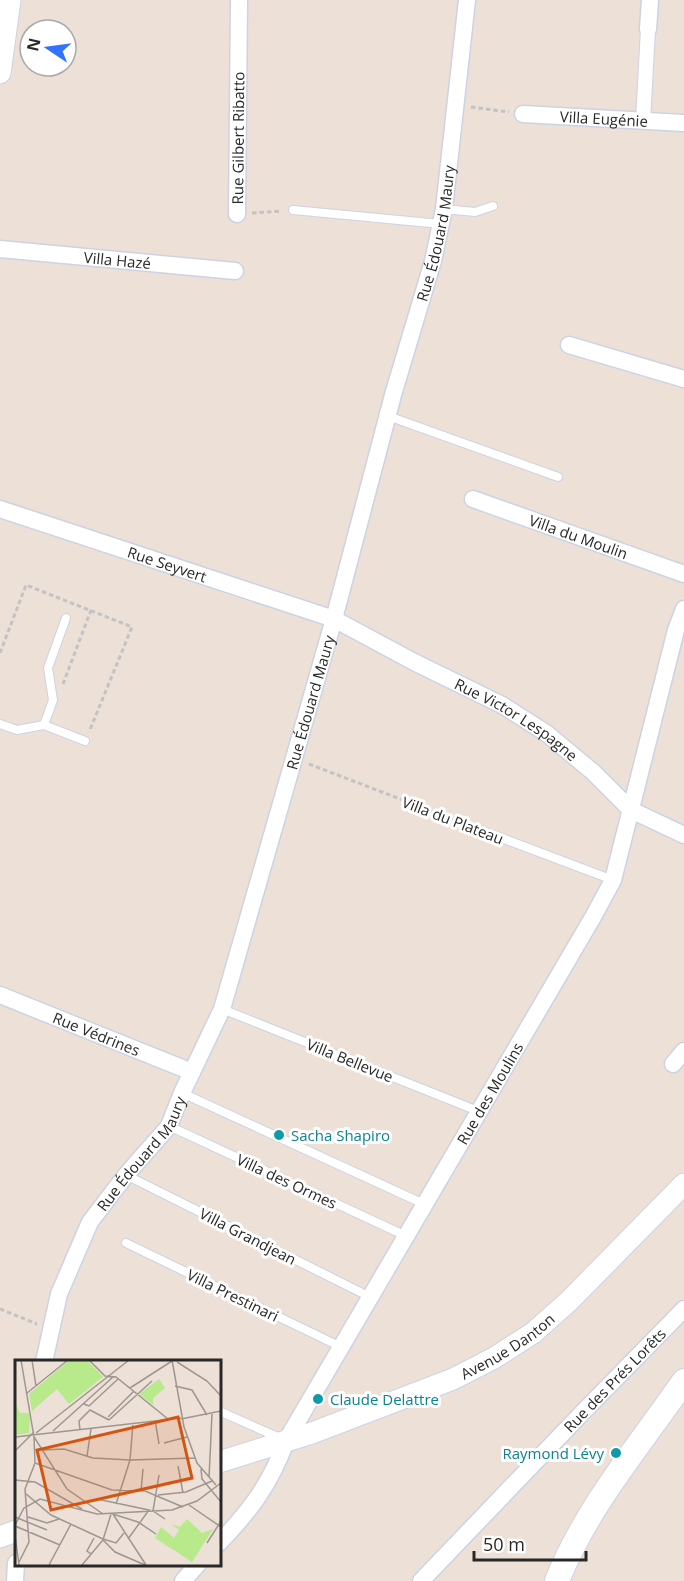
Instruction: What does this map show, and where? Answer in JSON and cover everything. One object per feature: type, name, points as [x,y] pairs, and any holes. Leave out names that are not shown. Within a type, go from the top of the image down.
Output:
[{"type":"main road","points":[[557,1581],[574,1542],[591,1515],[684,1381]]},
{"type":"street","points":[[0,73],[10,0]]},
{"type":"street","name":"Rue Gilbert Ribatto","points":[[237,214],[239,0]]},
{"type":"street","name":"Rue Édouard Maury","points":[[44,1360],[59,1294],[90,1222],[126,1174],[169,1126],[222,1009],[334,619],[388,416],[433,261],[443,216],[467,0]]},
{"type":"street","points":[[648,28],[650,0]]},
{"type":"street","name":"Villa Eugénie","points":[[643,121],[648,28]]},
{"type":"street","name":"Villa Eugénie","points":[[523,114],[684,123]]},
{"type":"street","name":"Villa Hazé","points":[[0,249],[235,271]]},
{"type":"street","points":[[569,345],[684,379]]},
{"type":"street","name":"Villa du Moulin","points":[[473,499],[684,574]]},
{"type":"street","name":"Rue Seyvert","points":[[0,509],[334,619]]},
{"type":"street","name":"Rue des Moulins","points":[[220,1542],[243,1518],[265,1487],[286,1441],[613,880],[676,630],[684,609]]},
{"type":"street","name":"Rue Victor Lespagne","points":[[334,619],[414,662],[502,705],[546,733],[593,772],[631,810],[684,835]]},
{"type":"street","name":"Rue Védrines","points":[[0,995],[192,1072]]},
{"type":"street","name":"Avenue Danton","points":[[220,1462],[312,1433],[453,1379],[494,1358],[533,1333],[569,1301],[684,1184]]},
{"type":"street","name":"Rue des Prés Lorêts","points":[[421,1581],[684,1309]]},
{"type":"street","points":[[0,1537],[15,1531]]},
{"type":"street","points":[[15,1581],[16,1566]]},
{"type":"street","points":[[183,1581],[196,1566]]},
{"type":"lane","points":[[292,210],[443,216],[475,212],[493,206]]},
{"type":"lane","points":[[388,416],[558,477]]},
{"type":"lane","points":[[44,725],[53,700],[48,668],[66,618]]},
{"type":"lane","points":[[0,724],[16,730],[44,725],[86,741]]},
{"type":"lane","name":"Villa du Plateau","points":[[470,826],[613,880]]},
{"type":"lane","name":"Villa Bellevue","points":[[222,1009],[478,1111]]},
{"type":"lane","points":[[182,1093],[424,1204]]},
{"type":"lane","name":"Villa des Ormes","points":[[169,1126],[405,1236]]},
{"type":"lane","name":"Villa Grandjean","points":[[126,1174],[370,1298]]},
{"type":"lane","name":"Villa Prestinari","points":[[126,1243],[341,1347]]},
{"type":"lane","points":[[220,1411],[286,1441]]},
{"type":"path","points":[[456,105],[523,114]]},
{"type":"path","name":"Rue Gilbert Ribatto","points":[[237,214],[292,210]]},
{"type":"path","points":[[0,653],[26,585],[132,627],[86,741]]},
{"type":"path","points":[[53,700],[59,695],[91,610]]},
{"type":"path","name":"Villa du Plateau","points":[[293,759],[470,826]]},
{"type":"path","points":[[0,1310],[51,1330]]},
{"type":"place","name":"Sacha Shapiro","points":[[279,1135]]},
{"type":"place","name":"Claude Delattre","points":[[318,1399]]},
{"type":"place","name":"Raymond Lévy","points":[[616,1453]]}]
